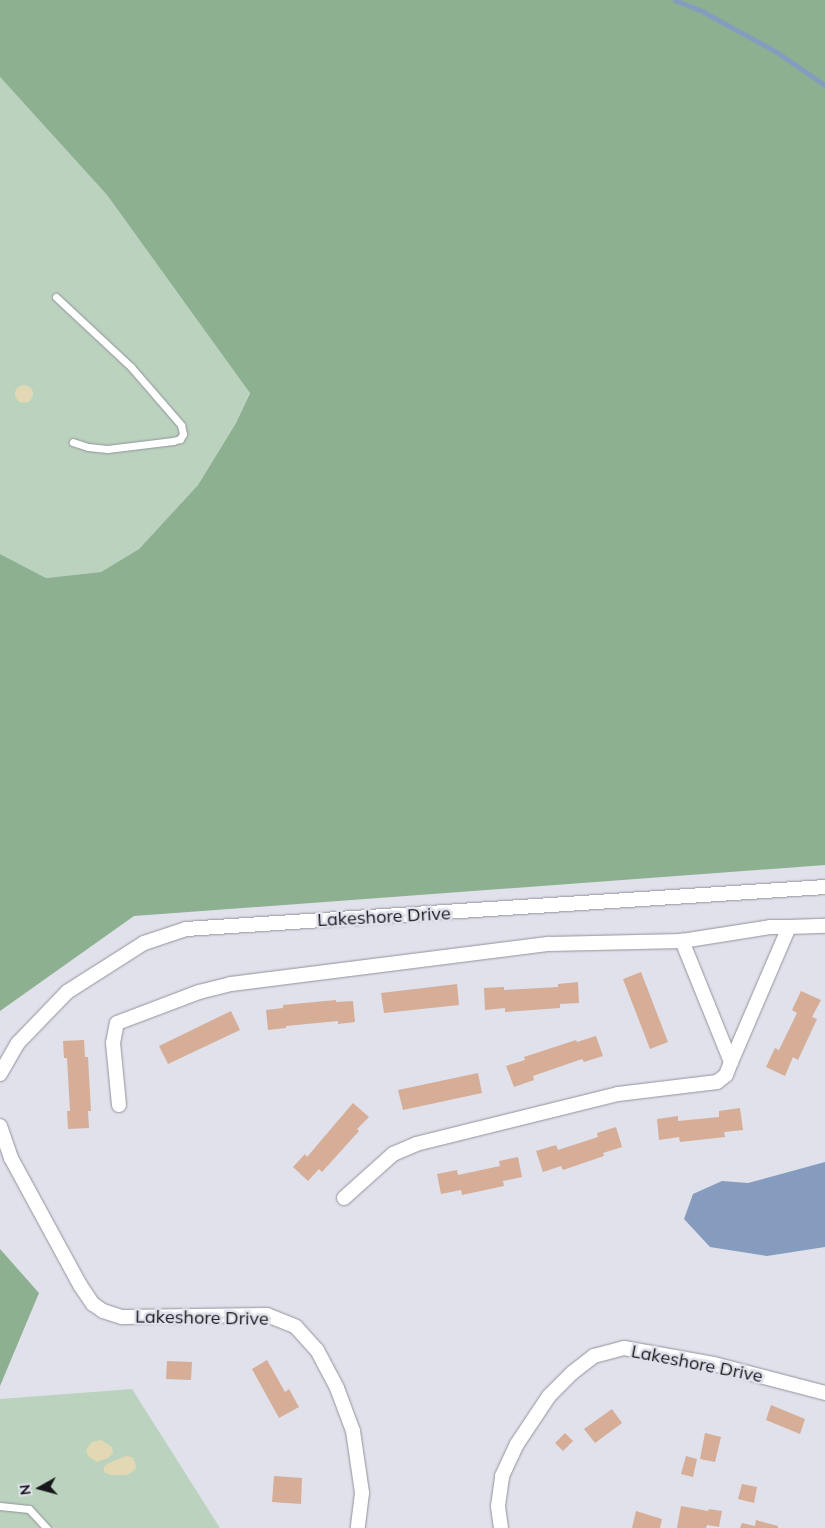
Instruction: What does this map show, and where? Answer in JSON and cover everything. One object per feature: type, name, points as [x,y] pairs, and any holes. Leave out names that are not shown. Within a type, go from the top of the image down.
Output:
[{"type":"street","name":"Lakeshore Drive","points":[[0,1074],[18,1043],[67,992],[144,943],[186,929],[825,887]]},
{"type":"street","points":[[344,1198],[393,1154],[416,1144],[618,1094],[717,1082],[726,1075],[789,926]]},
{"type":"street","points":[[119,1105],[113,1043],[117,1023],[199,992],[231,984],[549,944],[682,941],[770,927],[825,926]]},
{"type":"street","points":[[682,941],[731,1062]]},
{"type":"street","name":"Lakeshore Drive","points":[[0,1126],[12,1158],[80,1286],[93,1304],[103,1311],[122,1317],[267,1315],[296,1326],[317,1350],[338,1388],[352,1431],[362,1493],[358,1528]]},
{"type":"street","name":"Lakeshore Drive","points":[[501,1528],[498,1506],[502,1476],[517,1444],[550,1396],[572,1373],[594,1356],[624,1348],[714,1364],[825,1393]]},
{"type":"lane","points":[[56,296],[131,367],[181,425],[183,434],[180,439],[173,442],[108,449],[88,447],[73,442]]},
{"type":"lane","points":[[0,1506],[29,1509],[47,1528]]},
{"type":"green space","points":[[0,0],[825,0],[825,865],[134,916],[0,1011],[0,554],[46,578],[101,572],[139,549],[198,485],[236,423],[250,393],[107,195],[0,77]]},
{"type":"green space","points":[[0,77],[107,195],[250,392],[236,423],[198,485],[139,549],[101,572],[46,578],[0,554]]},
{"type":"green space","points":[[0,1249],[39,1293],[0,1386]]},
{"type":"green space","points":[[132,1389],[220,1528],[0,1528],[0,1399]]},
{"type":"sand","points":[[20,385],[28,385],[33,390],[31,401],[20,403],[15,398],[15,390]]},
{"type":"sand","points":[[101,1440],[112,1447],[113,1453],[108,1458],[97,1462],[88,1456],[86,1450],[92,1442]]},
{"type":"sand","points":[[126,1456],[132,1457],[135,1462],[136,1468],[132,1472],[127,1475],[111,1475],[104,1472],[104,1467],[107,1464]]},
{"type":"water","points":[[825,1162],[825,1247],[767,1256],[710,1247],[684,1219],[693,1194],[722,1181],[748,1183]]},
{"type":"building","points":[[641,972],[668,1042],[650,1049],[623,979]]},
{"type":"building","points":[[578,982],[579,1003],[560,1004],[560,1008],[505,1012],[505,1008],[485,1010],[484,988],[504,987],[504,990],[558,987],[558,984]]},
{"type":"building","points":[[457,984],[459,1005],[384,1013],[381,993]]},
{"type":"building","points":[[801,991],[821,1000],[812,1017],[817,1019],[798,1060],[793,1057],[785,1076],[766,1067],[775,1048],[779,1050],[797,1013],[792,1010]]},
{"type":"building","points":[[336,1000],[336,1002],[353,1001],[355,1022],[338,1024],[338,1021],[286,1026],[286,1028],[268,1030],[266,1010],[283,1008],[283,1005]]},
{"type":"building","points":[[231,1011],[240,1030],[168,1064],[159,1046]]},
{"type":"building","points":[[596,1036],[603,1056],[584,1062],[582,1059],[533,1076],[534,1080],[514,1087],[506,1066],[525,1060],[524,1057],[576,1040],[577,1042]]},
{"type":"building","points":[[84,1040],[85,1057],[88,1057],[91,1111],[88,1111],[89,1128],[68,1129],[67,1111],[70,1111],[67,1058],[64,1058],[63,1041]]},
{"type":"building","points":[[478,1073],[482,1093],[403,1110],[398,1090]]},
{"type":"building","points":[[353,1103],[369,1117],[322,1172],[319,1169],[308,1181],[293,1167],[305,1154],[307,1157]]},
{"type":"building","points":[[740,1108],[743,1130],[724,1132],[725,1137],[680,1142],[679,1137],[659,1140],[657,1119],[678,1116],[678,1121],[719,1117],[719,1111]]},
{"type":"building","points":[[616,1127],[622,1147],[603,1153],[604,1156],[563,1170],[561,1166],[543,1172],[536,1151],[556,1145],[558,1150],[598,1137],[597,1133]]},
{"type":"building","points":[[518,1157],[522,1177],[503,1181],[504,1186],[462,1195],[461,1190],[441,1194],[437,1174],[457,1170],[458,1175],[500,1166],[499,1161]]},
{"type":"building","points":[[267,1360],[285,1392],[289,1389],[299,1407],[279,1418],[252,1369]]},
{"type":"building","points":[[167,1361],[192,1362],[191,1380],[166,1379]]},
{"type":"building","points":[[771,1405],[805,1419],[800,1434],[766,1420]]},
{"type":"building","points":[[612,1409],[622,1423],[595,1443],[584,1429]]},
{"type":"building","points":[[565,1433],[573,1441],[563,1451],[555,1443]]},
{"type":"building","points":[[705,1433],[721,1437],[715,1462],[700,1459]]},
{"type":"building","points":[[686,1456],[697,1459],[693,1477],[681,1474]]},
{"type":"building","points":[[274,1476],[302,1478],[301,1504],[272,1502]]},
{"type":"building","points":[[742,1484],[757,1487],[754,1503],[738,1499]]},
{"type":"building","points":[[681,1506],[708,1511],[709,1509],[722,1511],[719,1527],[707,1525],[706,1528],[677,1528]]},
{"type":"building","points":[[636,1511],[662,1519],[660,1528],[632,1528]]},
{"type":"building","points":[[756,1520],[778,1526],[778,1528],[740,1528],[742,1523],[755,1526]]},
{"type":"waterway","points":[[675,0],[704,12],[777,52],[825,85]]}]
